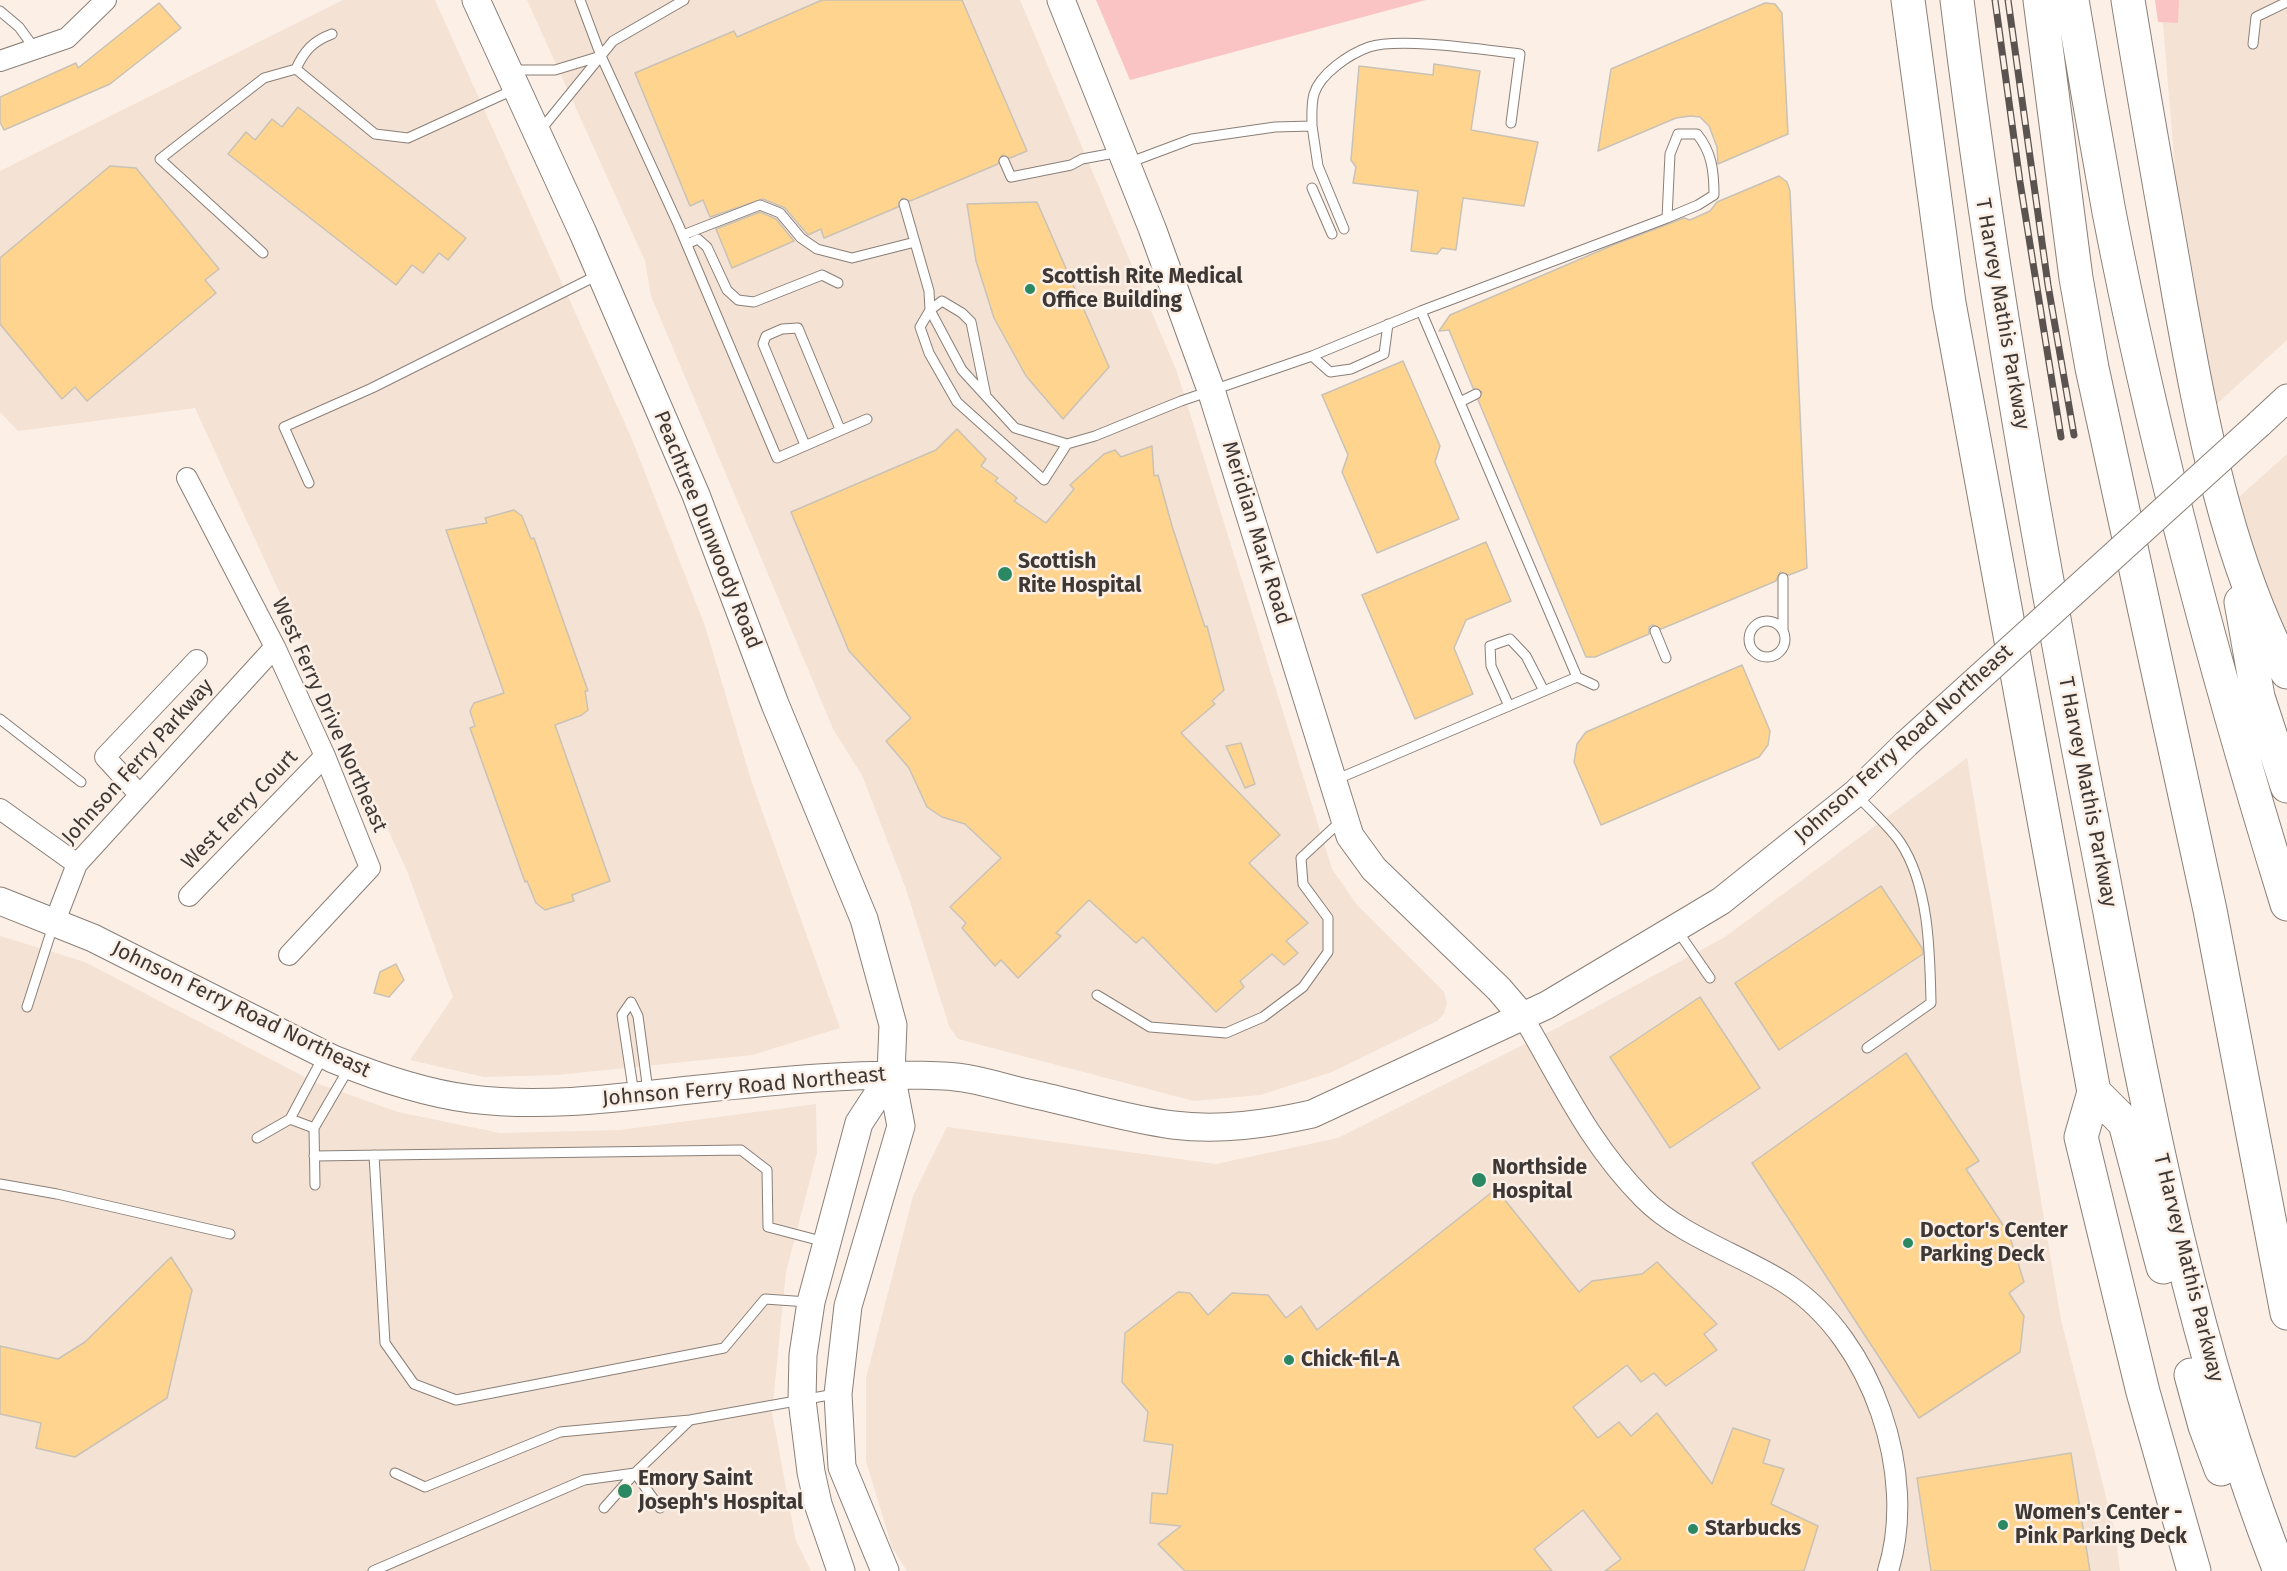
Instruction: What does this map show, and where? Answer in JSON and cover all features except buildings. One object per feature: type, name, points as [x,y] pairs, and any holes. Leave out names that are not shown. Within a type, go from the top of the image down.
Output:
[{"type":"highway","points":[[1908,0],[1949,303],[2094,1092],[2081,1137],[2143,1392],[2194,1571]]},
{"type":"highway","name":"T Harvey Mathis Parkway","points":[[1957,0],[1981,186],[1998,293],[2075,727],[2133,1031],[2202,1334],[2230,1429],[2280,1571]]},
{"type":"highway","points":[[2040,0],[2076,278],[2092,368],[2210,910],[2287,1313]]},
{"type":"highway","points":[[2072,0],[2109,213],[2156,420],[2236,738],[2287,904]]},
{"type":"highway","points":[[2128,0],[2202,420],[2258,609],[2287,672]]},
{"type":"highway","points":[[2221,490],[2258,697],[2287,786]]},
{"type":"highway","points":[[2094,1092],[2126,1123],[2205,1426],[2265,1571]]},
{"type":"main road","name":"Peachtree Dunwoody Road","points":[[476,0],[600,274],[696,495],[775,704],[864,919],[892,1025],[891,1074],[901,1126],[848,1306],[838,1394],[842,1467],[885,1571]]},
{"type":"main road","name":"Meridian Mark Road","points":[[1061,0],[1124,158],[1211,390],[1344,818],[1360,854],[1498,989],[1523,1017]]},
{"type":"main road","name":"Johnson Ferry Road Northeast","points":[[0,901],[55,921],[350,1066],[411,1088],[471,1099],[532,1102],[642,1096],[806,1078],[891,1074],[948,1076],[1174,1125],[1236,1126],[1278,1122],[1312,1114],[1523,1017],[1721,901],[1856,793],[1906,744],[2287,398]]},
{"type":"main road","points":[[841,1571],[818,1504],[802,1400],[803,1355],[811,1302],[859,1123],[891,1074]]},
{"type":"street","points":[[0,61],[67,38],[106,0]]},
{"type":"street","name":"West Ferry Drive Northeast","points":[[187,478],[275,647],[325,756],[370,868],[289,955]]},
{"type":"street","name":"Johnson Ferry Parkway","points":[[55,921],[77,864],[275,647]]},
{"type":"street","points":[[139,794],[105,757],[197,660]]},
{"type":"street","name":"West Ferry Court","points":[[189,896],[325,756]]},
{"type":"street","points":[[0,809],[77,864]]},
{"type":"street","points":[[1523,1017],[1583,1125],[1599,1149],[1643,1199],[1667,1219],[1790,1286],[1812,1303],[1849,1347],[1875,1397],[1891,1444],[1899,1494],[1899,1521],[1888,1571]]},
{"type":"lane","points":[[580,0],[601,56],[687,244],[777,458],[867,419]]},
{"type":"lane","points":[[537,134],[613,41],[684,0]]},
{"type":"lane","points":[[2253,44],[2256,17],[2287,2]]},
{"type":"lane","points":[[0,11],[19,27],[35,49]]},
{"type":"lane","points":[[263,253],[160,159],[264,78],[296,69],[304,52],[317,40],[332,34]]},
{"type":"lane","points":[[1344,229],[1318,166],[1312,126],[1311,106],[1315,91],[1335,66],[1369,47],[1405,44],[1520,54],[1511,123]]},
{"type":"lane","points":[[296,69],[375,134],[408,138],[512,79],[555,70],[601,56]]},
{"type":"lane","points":[[1004,161],[1011,177],[1071,165],[1082,159],[1124,158],[1192,139],[1275,127],[1312,126]]},
{"type":"lane","points":[[904,204],[928,291],[930,310],[962,370],[1015,428],[1067,444],[1095,436],[1211,390],[1312,356],[1421,311],[1667,218],[1698,206],[1714,195],[1714,176],[1708,148],[1697,134],[1677,134],[1670,154],[1667,218]]},
{"type":"lane","points":[[1312,188],[1332,234]]},
{"type":"lane","points":[[682,234],[760,205],[780,213],[801,238],[817,249],[852,258],[915,242]]},
{"type":"lane","points":[[687,244],[698,239],[707,247],[727,290],[738,300],[754,302],[822,275],[838,283]]},
{"type":"lane","points":[[309,483],[284,427],[372,388],[600,274]]},
{"type":"lane","points":[[987,399],[971,322],[962,313],[942,301],[930,310],[920,327],[929,353],[957,402],[1022,464],[1044,480],[1067,444]]},
{"type":"lane","points":[[1421,311],[1577,677],[1594,685]]},
{"type":"lane","points":[[1312,356],[1330,372],[1351,369],[1384,354],[1388,324]]},
{"type":"lane","points":[[805,445],[763,344],[766,336],[782,329],[798,328],[840,429]]},
{"type":"lane","points":[[1460,402],[1476,394]]},
{"type":"lane","points":[[1783,578],[1785,643],[1777,655],[1763,657],[1752,649],[1750,635],[1758,623],[1772,621],[1783,629]]},
{"type":"lane","points":[[1655,631],[1666,658]]},
{"type":"lane","points":[[1509,706],[1491,666],[1490,646],[1510,639],[1526,656],[1544,691]]},
{"type":"lane","points":[[1333,781],[1577,677]]},
{"type":"lane","points":[[0,719],[81,782]]},
{"type":"lane","points":[[1856,793],[1899,841],[1915,870],[1930,952],[1931,1003],[1867,1048]]},
{"type":"lane","points":[[1097,995],[1150,1027],[1226,1033],[1263,1017],[1303,987],[1328,952],[1328,918],[1303,884],[1301,858],[1344,818]]},
{"type":"lane","points":[[27,1007],[44,947],[55,921]]},
{"type":"lane","points":[[1676,928],[1710,978]]},
{"type":"lane","points":[[631,1002],[638,1016],[642,1096],[622,1015],[631,1002]]},
{"type":"lane","points":[[257,1138],[290,1119],[324,1054]]},
{"type":"lane","points":[[315,1185],[314,1128],[350,1066]]},
{"type":"lane","points":[[290,1119],[314,1128]]},
{"type":"lane","points":[[314,1156],[741,1150],[767,1170],[768,1227],[828,1242]]},
{"type":"lane","points":[[374,1155],[385,1343],[414,1384],[456,1400],[724,1348],[765,1299],[811,1302]]},
{"type":"lane","points":[[0,1184],[57,1194],[230,1234]]},
{"type":"lane","points":[[395,1473],[425,1487],[560,1432],[690,1420],[838,1394]]},
{"type":"lane","points":[[604,1509],[635,1473],[690,1420]]},
{"type":"lane","points":[[635,1473],[660,1508]]},
{"type":"lane","points":[[373,1571],[584,1480],[635,1473]]},
{"type":"shaded area","points":[[343,0],[435,0],[631,437],[705,626],[752,783],[840,1028],[752,1055],[557,1075],[484,1077],[410,1060],[453,997],[407,871],[195,408],[18,431],[0,412],[0,171]]},
{"type":"shaded area","name":"Scottish Rite Hospital","points":[[527,0],[1020,0],[1177,372],[1332,869],[1357,905],[1444,992],[1447,1003],[1444,1014],[1437,1021],[1332,1072],[1260,1095],[1194,1101],[958,1039],[949,1026],[906,889],[862,775],[834,731],[651,296],[645,261]]},
{"type":"shaded area","points":[[1096,0],[1426,0],[1130,80]]},
{"type":"shaded area","points":[[2155,0],[2179,0],[2178,23],[2158,22]]},
{"type":"shaded area","points":[[2161,0],[2287,0],[2287,340],[2210,410],[2183,265]]},
{"type":"shaded area","points":[[2287,454],[2287,633],[2274,612],[2229,506]]},
{"type":"shaded area","name":"Northside Hospital","points":[[1967,758],[2061,1320],[2115,1532],[2120,1571],[907,1571],[892,1547],[866,1461],[866,1378],[913,1196],[947,1127],[1216,1164],[1338,1138],[1559,1027],[1725,937]]},
{"type":"shaded area","points":[[0,936],[85,962],[316,1083],[398,1112],[500,1133],[620,1130],[816,1104],[817,1153],[786,1272],[772,1413],[796,1541],[811,1571],[0,1571]]},
{"type":"railway","points":[[1995,0],[2020,182],[2061,437]]},
{"type":"railway","points":[[2008,0],[2048,285],[2074,435]]},
{"type":"place","name":"Scottish Rite Medical Office Building","points":[[1030,289]]},
{"type":"place","name":"Scottish Rite Hospital","points":[[1005,574]]},
{"type":"place","name":"Northside Hospital","points":[[1479,1180]]},
{"type":"place","name":"Doctor's Center Parking Deck","points":[[1908,1243]]},
{"type":"place","name":"Chick-fil-A","points":[[1289,1360]]},
{"type":"place","name":"Emory Saint Joseph's Hospital","points":[[625,1491]]},
{"type":"place","name":"Women's Center - Pink Parking Deck","points":[[2003,1525]]},
{"type":"place","name":"Starbucks","points":[[1693,1529]]}]
